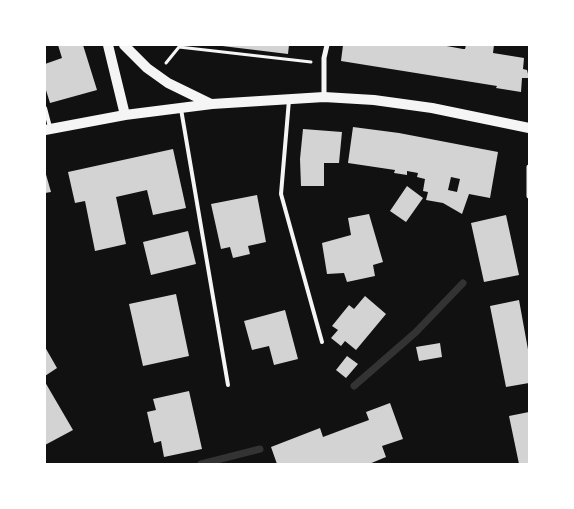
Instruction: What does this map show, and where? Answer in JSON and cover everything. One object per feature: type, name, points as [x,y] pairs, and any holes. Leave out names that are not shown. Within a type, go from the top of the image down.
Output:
[{"type":"main road","points":[[108,45],[125,115]]},
{"type":"main road","points":[[124,45],[168,84],[212,104]]},
{"type":"main road","points":[[48,129],[125,115],[212,104],[324,97],[374,100],[432,108],[529,128]]},
{"type":"street","points":[[324,97],[324,64],[327,45]]},
{"type":"street","points":[[529,166],[529,196]]},
{"type":"lane","points":[[289,98],[281,194],[322,342]]},
{"type":"lane","points":[[45,108],[48,129]]},
{"type":"lane","points":[[181,108],[228,385]]},
{"type":"path","points":[[148,68],[165,65],[179,47],[252,54],[324,64]]},
{"type":"building","points":[[58,45],[83,45],[97,90],[50,103],[45,87],[45,64],[62,58]]},
{"type":"building","points":[[214,45],[289,45],[288,54]]},
{"type":"building","points":[[343,45],[441,45],[465,49],[466,45],[494,45],[493,53],[524,58],[523,69],[527,70],[529,78],[522,78],[521,92],[496,88],[497,86],[341,61]]},
{"type":"building","points":[[353,127],[399,133],[498,152],[490,198],[469,194],[462,214],[443,203],[426,200],[428,192],[423,191],[425,179],[417,177],[418,173],[407,171],[407,175],[394,173],[395,170],[348,163]],"holes":[[[451,177],[460,179],[457,192],[448,190]]]},
{"type":"building","points":[[303,129],[342,132],[339,163],[324,163],[324,186],[301,186],[300,159]]},
{"type":"building","points":[[173,149],[186,208],[153,215],[147,190],[116,197],[126,244],[95,251],[85,201],[75,203],[68,172]]},
{"type":"building","points":[[45,171],[51,192],[45,193]]},
{"type":"building","points":[[407,186],[423,198],[406,222],[390,211]]},
{"type":"building","points":[[257,195],[266,242],[248,246],[250,254],[233,258],[230,247],[221,249],[211,204]]},
{"type":"building","points":[[369,214],[383,262],[373,265],[375,276],[347,282],[344,273],[327,274],[322,243],[351,235],[348,218]]},
{"type":"building","points":[[506,215],[519,275],[484,282],[471,223]]},
{"type":"building","points":[[188,231],[196,264],[151,275],[143,242]]},
{"type":"building","points":[[176,294],[189,356],[143,366],[129,304]]},
{"type":"building","points":[[365,296],[386,314],[356,350],[345,341],[341,346],[331,338],[338,330],[332,326],[349,305],[354,309]]},
{"type":"building","points":[[519,300],[529,355],[529,383],[506,387],[490,306]]},
{"type":"building","points":[[285,310],[298,359],[274,365],[269,346],[252,350],[244,321]]},
{"type":"building","points":[[440,343],[442,357],[419,361],[416,347]]},
{"type":"building","points":[[45,347],[57,368],[45,376]]},
{"type":"building","points":[[347,356],[358,364],[346,378],[336,370]]},
{"type":"building","points":[[45,382],[73,430],[45,445]]},
{"type":"building","points":[[189,391],[202,449],[164,457],[161,441],[154,443],[147,412],[156,410],[153,399]]},
{"type":"building","points":[[390,403],[403,439],[382,446],[386,457],[369,464],[277,464],[271,447],[320,428],[323,437],[369,420],[366,412]]},
{"type":"building","points":[[529,412],[529,464],[519,464],[509,416]]},
{"type":"waterway","points":[[354,386],[416,332],[463,283]]},
{"type":"waterway","points":[[201,464],[260,449]]}]
